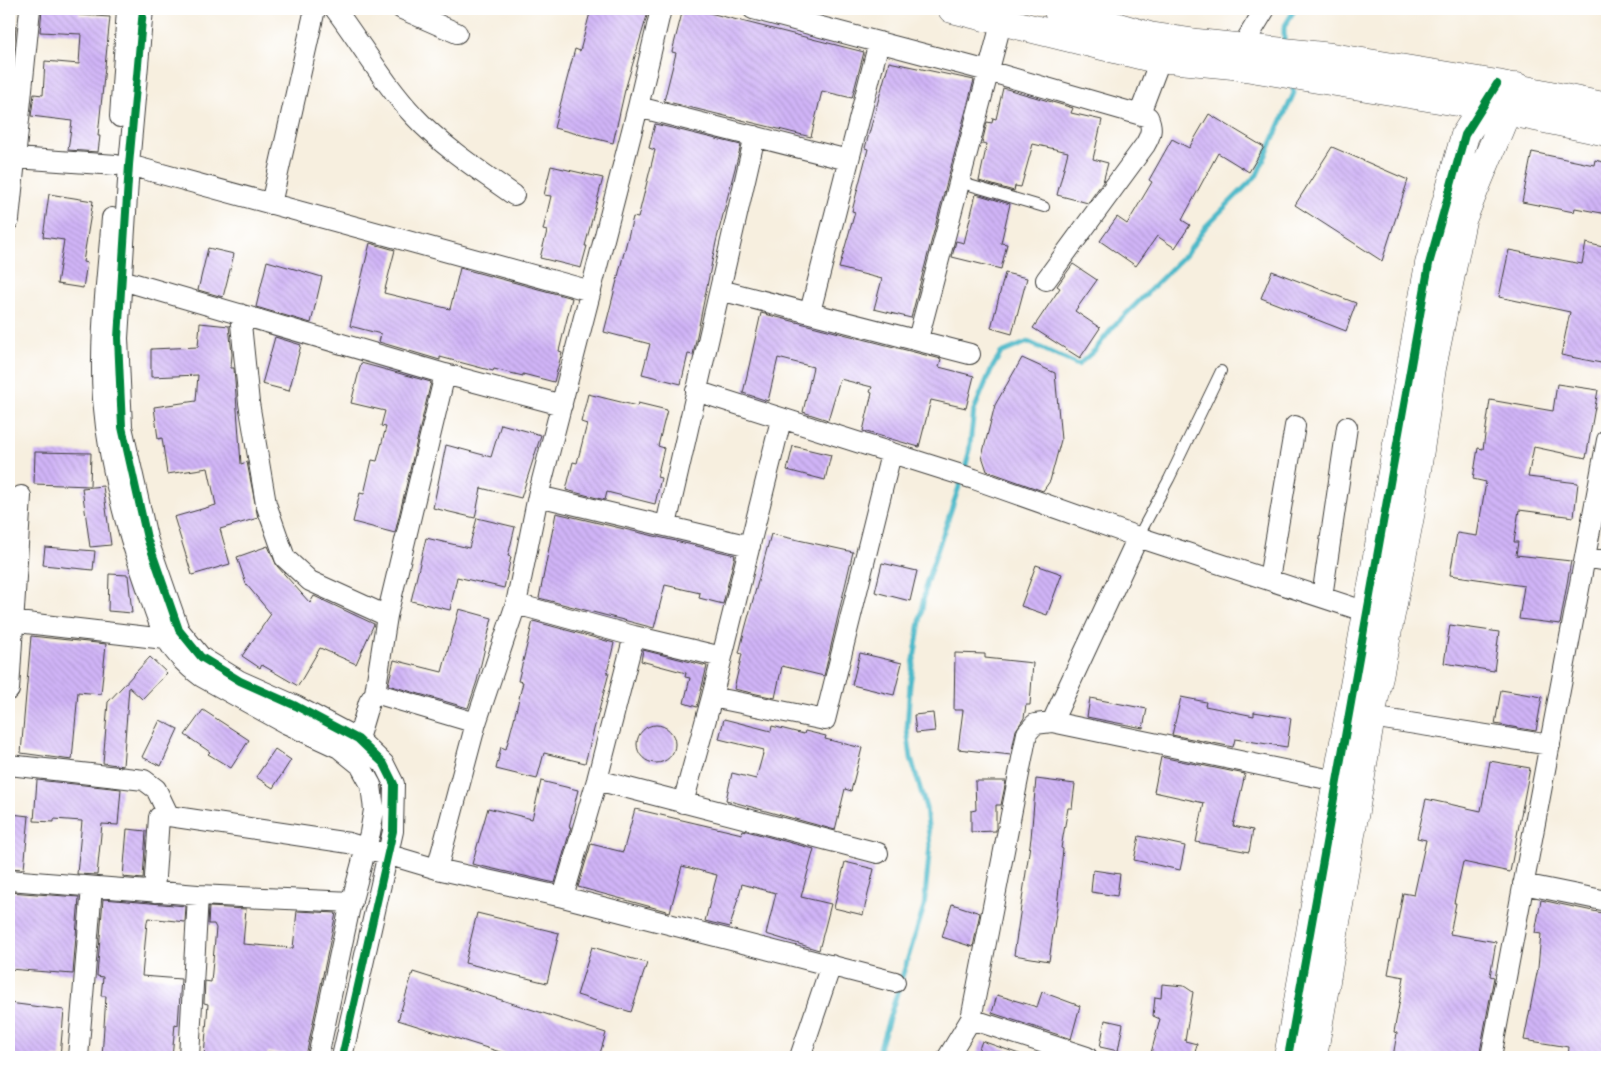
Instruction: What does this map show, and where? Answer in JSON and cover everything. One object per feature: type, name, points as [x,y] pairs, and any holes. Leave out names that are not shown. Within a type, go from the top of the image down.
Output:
[{"type":"street","points":[[9,220],[30,9]]},
{"type":"street","points":[[127,9],[122,165],[122,280],[110,338],[122,427],[147,538],[179,630],[201,657],[240,681],[296,706],[358,738],[384,764],[394,784],[393,831],[372,914],[342,1057]]},
{"type":"street","points":[[143,9],[122,165],[110,338],[103,398],[115,475],[132,544],[165,639],[190,669],[202,677],[277,719],[339,748],[360,765],[371,785],[374,810],[367,849],[352,902],[318,1057]]},
{"type":"street","points":[[271,204],[315,9]]},
{"type":"street","points":[[335,9],[385,82],[416,118],[464,159],[514,195]]},
{"type":"street","points":[[402,9],[457,33]]},
{"type":"street","points":[[437,869],[476,723],[516,604],[538,496],[638,107],[661,9]]},
{"type":"street","points":[[753,9],[988,71],[1140,113],[1148,117],[1152,126],[1150,136],[1046,280]]},
{"type":"street","points":[[952,9],[1002,20],[1164,49],[1256,55],[1501,97],[1605,101]]},
{"type":"street","points":[[1058,9],[1149,36],[1164,49]]},
{"type":"street","points":[[1256,55],[1266,9]]},
{"type":"street","points":[[918,339],[1002,20]]},
{"type":"street","points":[[810,312],[879,42]]},
{"type":"street","points":[[1140,113],[1164,49]]},
{"type":"street","points":[[1501,97],[1607,132]]},
{"type":"street","points":[[1288,1057],[1349,783],[1380,616],[1411,512],[1432,368],[1462,220],[1501,97]]},
{"type":"street","points":[[638,107],[848,160]]},
{"type":"street","points":[[666,525],[755,136]]},
{"type":"street","points":[[16,158],[122,165],[590,291]]},
{"type":"street","points":[[122,280],[446,374],[562,404]]},
{"type":"street","points":[[720,290],[918,339],[970,354]]},
{"type":"street","points":[[240,314],[249,403],[266,504],[285,558],[310,581],[387,616]]},
{"type":"street","points":[[358,738],[369,702],[375,692],[387,616],[446,374]]},
{"type":"street","points":[[696,391],[781,420],[974,479],[1138,537],[1380,616]]},
{"type":"street","points":[[683,804],[712,697],[781,420]]},
{"type":"street","points":[[1269,579],[1295,426]]},
{"type":"street","points":[[1322,597],[1347,427]]},
{"type":"street","points":[[1490,1057],[1607,440]]},
{"type":"street","points":[[712,697],[825,720],[891,454]]},
{"type":"street","points":[[9,690],[11,621],[21,496]]},
{"type":"street","points":[[538,496],[750,546]]},
{"type":"street","points":[[1052,722],[1138,537]]},
{"type":"street","points":[[1585,557],[1607,561]]},
{"type":"street","points":[[516,604],[634,636],[722,657]]},
{"type":"street","points":[[1314,1057],[1349,783],[1371,717],[1380,616]]},
{"type":"street","points":[[11,621],[165,639]]},
{"type":"street","points":[[563,897],[598,780],[634,636]]},
{"type":"street","points":[[375,692],[476,723]]},
{"type":"street","points":[[1371,717],[1550,745]]},
{"type":"street","points":[[948,1057],[971,1019],[1027,733],[1035,724],[1052,722],[1349,783]]},
{"type":"street","points":[[9,765],[144,780],[156,789],[169,816]]},
{"type":"street","points":[[598,780],[683,804],[878,853]]},
{"type":"street","points":[[154,892],[159,817],[169,816],[349,843],[437,869],[563,897],[895,982]]},
{"type":"street","points":[[9,880],[198,896],[352,902]]},
{"type":"street","points":[[1523,884],[1607,901]]},
{"type":"street","points":[[78,1057],[92,887]]},
{"type":"street","points":[[189,1057],[198,896]]},
{"type":"street","points":[[800,1057],[831,965]]},
{"type":"street","points":[[971,1019],[1087,1057]]},
{"type":"lane","points":[[959,182],[1044,207]]},
{"type":"lane","points":[[1138,537],[1221,371]]},
{"type":"building","points":[[42,9],[80,9],[79,15],[110,17],[98,152],[68,150],[72,121],[31,116],[34,94],[43,95],[45,61],[79,64],[81,34],[40,32]]},
{"type":"building","points":[[591,9],[649,9],[625,90],[613,143],[554,128],[575,49],[580,51]]},
{"type":"building","points":[[683,9],[694,9],[864,52],[852,98],[822,91],[811,137],[664,101],[676,53],[672,52]]},
{"type":"building","points":[[9,26],[16,26],[12,70],[9,70]]},
{"type":"building","points":[[889,62],[974,80],[911,318],[874,309],[882,279],[839,268],[855,212],[852,211],[868,149],[865,148]]},
{"type":"building","points":[[1003,88],[1073,108],[1071,113],[1102,120],[1093,159],[1108,163],[1103,182],[1088,203],[1057,195],[1068,152],[1033,144],[1021,187],[1015,186],[1014,191],[979,181],[987,144],[982,143],[987,122],[992,123],[993,118],[996,119]]},
{"type":"building","points":[[1209,114],[1264,147],[1249,172],[1218,153],[1182,220],[1190,225],[1175,248],[1157,236],[1136,266],[1100,241],[1117,217],[1127,224],[1152,182],[1149,180],[1172,139],[1189,148]]},
{"type":"building","points":[[655,124],[741,145],[716,242],[693,355],[688,354],[681,384],[642,374],[650,344],[604,332],[633,217],[638,218],[655,150],[649,148]]},
{"type":"building","points":[[1332,147],[1408,180],[1382,261],[1295,205]]},
{"type":"building","points":[[1532,152],[1594,165],[1595,160],[1607,163],[1607,214],[1575,208],[1574,212],[1522,202]]},
{"type":"building","points":[[551,166],[603,178],[581,268],[540,258],[547,231],[543,230],[551,196],[544,195]]},
{"type":"building","points":[[49,194],[93,201],[83,262],[87,263],[83,288],[57,284],[64,240],[43,237]]},
{"type":"building","points":[[976,194],[1010,204],[1001,243],[1007,244],[1001,269],[952,257],[956,241],[964,243]]},
{"type":"building","points":[[370,243],[395,250],[384,293],[450,309],[460,268],[572,298],[559,351],[562,352],[554,382],[523,374],[523,376],[494,369],[493,371],[440,357],[440,360],[379,342],[381,334],[350,326]]},
{"type":"building","points":[[1586,243],[1607,248],[1606,364],[1561,355],[1570,312],[1499,297],[1509,250],[1582,264]]},
{"type":"building","points":[[208,248],[234,254],[223,297],[198,290]]},
{"type":"building","points":[[267,261],[322,277],[311,323],[256,307]]},
{"type":"building","points":[[1073,264],[1097,280],[1075,311],[1100,328],[1080,358],[1033,328],[1060,288],[1057,286]]},
{"type":"building","points":[[1272,271],[1356,303],[1346,331],[1261,298]]},
{"type":"building","points":[[1005,273],[1027,278],[1012,334],[991,328]]},
{"type":"building","points":[[761,313],[941,359],[939,367],[974,376],[966,408],[931,400],[919,447],[863,431],[872,387],[840,379],[828,420],[803,412],[813,367],[778,358],[768,401],[743,393]]},
{"type":"building","points":[[200,323],[229,326],[232,354],[231,368],[234,368],[241,464],[247,462],[258,518],[220,529],[230,564],[192,575],[174,517],[216,505],[208,468],[167,474],[162,438],[158,439],[154,407],[196,401],[198,375],[151,377],[151,349],[198,347]]},
{"type":"building","points":[[275,337],[301,345],[289,391],[262,384]]},
{"type":"building","points":[[1022,358],[1055,373],[1061,440],[1050,481],[1043,491],[987,471],[982,456],[995,405]]},
{"type":"building","points":[[361,363],[431,382],[395,533],[353,522],[360,493],[364,494],[372,460],[377,461],[386,427],[381,426],[385,411],[351,403]]},
{"type":"building","points":[[1557,384],[1598,390],[1586,458],[1534,447],[1528,477],[1578,483],[1574,517],[1519,510],[1514,542],[1518,542],[1516,555],[1571,561],[1560,624],[1519,619],[1524,586],[1450,575],[1457,533],[1477,536],[1486,482],[1473,479],[1478,448],[1483,449],[1490,400],[1553,411]]},
{"type":"building","points":[[588,394],[637,406],[638,403],[667,410],[658,446],[664,448],[657,477],[661,478],[655,504],[607,492],[605,500],[566,490],[573,462],[577,463],[587,424],[581,422]]},
{"type":"building","points":[[501,424],[541,435],[521,498],[481,488],[475,518],[433,508],[446,445],[491,457]]},
{"type":"building","points":[[793,446],[831,455],[825,480],[787,470]]},
{"type":"building","points":[[35,452],[91,453],[90,486],[34,484]]},
{"type":"building","points":[[103,486],[111,545],[90,547],[82,488]]},
{"type":"building","points":[[556,513],[735,555],[723,604],[699,598],[700,593],[665,585],[654,628],[539,598]]},
{"type":"building","points":[[477,518],[515,527],[508,556],[511,557],[504,588],[457,577],[450,610],[411,601],[426,538],[469,548]]},
{"type":"building","points":[[771,534],[853,552],[824,676],[782,666],[775,698],[734,689],[742,654],[739,653]]},
{"type":"building","points":[[268,546],[277,566],[310,603],[314,596],[374,624],[356,664],[320,648],[298,686],[262,665],[260,668],[242,656],[271,614],[246,584],[237,557]]},
{"type":"building","points":[[45,547],[95,551],[93,570],[43,565]]},
{"type":"building","points":[[882,563],[917,571],[910,601],[875,592]]},
{"type":"building","points":[[1036,565],[1062,574],[1047,615],[1021,606]]},
{"type":"building","points":[[109,574],[128,575],[132,613],[108,611]]},
{"type":"building","points":[[459,609],[492,618],[477,681],[468,708],[388,685],[394,660],[442,672]]},
{"type":"building","points":[[533,621],[614,643],[607,673],[609,673],[585,763],[544,753],[537,779],[496,769],[501,747],[506,749],[514,719],[523,682],[518,681]]},
{"type":"building","points":[[1450,625],[1499,632],[1494,671],[1444,663]]},
{"type":"building","points":[[31,636],[106,644],[101,694],[78,692],[72,760],[21,753]]},
{"type":"building","points":[[643,650],[707,666],[697,707],[684,703],[690,678],[685,677],[686,673],[641,661]]},
{"type":"building","points":[[860,653],[902,663],[894,695],[852,685]]},
{"type":"building","points":[[955,653],[985,654],[985,658],[1033,663],[1030,705],[1026,705],[1024,718],[1016,730],[1011,755],[958,749],[963,710],[954,710]]},
{"type":"building","points":[[150,657],[167,673],[142,699],[129,687],[123,766],[103,763],[108,702]]},
{"type":"building","points":[[1501,690],[1542,697],[1536,731],[1495,724]]},
{"type":"building","points":[[1181,697],[1206,702],[1205,706],[1254,716],[1254,712],[1291,718],[1287,747],[1235,739],[1233,747],[1172,735]]},
{"type":"building","points":[[1090,698],[1147,709],[1143,728],[1087,717]]},
{"type":"building","points":[[203,710],[249,740],[231,768],[208,754],[210,752],[185,735]]},
{"type":"building","points":[[933,713],[935,731],[916,733],[914,715]]},
{"type":"building","points":[[724,719],[771,731],[772,726],[804,734],[805,731],[826,736],[825,739],[862,748],[851,791],[845,789],[835,830],[726,800],[732,773],[756,779],[764,750],[719,739]]},
{"type":"building","points":[[160,720],[178,729],[161,766],[142,757]]},
{"type":"building","points":[[656,725],[669,731],[675,744],[669,757],[656,763],[643,757],[637,744],[643,731]]},
{"type":"building","points":[[275,749],[291,760],[273,788],[256,777]]},
{"type":"building","points":[[1161,757],[1245,774],[1233,826],[1253,830],[1249,852],[1196,842],[1204,803],[1154,792]]},
{"type":"building","points":[[1490,761],[1530,768],[1510,872],[1463,862],[1454,903],[1456,903],[1450,934],[1496,942],[1490,976],[1494,977],[1479,1057],[1393,1057],[1397,1033],[1394,1032],[1404,977],[1388,974],[1403,893],[1414,895],[1426,840],[1417,838],[1426,799],[1481,811]]},
{"type":"building","points":[[1036,779],[1075,784],[1072,808],[1068,808],[1061,848],[1063,849],[1057,907],[1049,961],[1014,955],[1031,838]]},
{"type":"building","points":[[37,780],[121,789],[118,825],[102,824],[97,875],[77,874],[82,821],[54,819],[54,822],[34,821]]},
{"type":"building","points":[[541,781],[578,790],[569,827],[571,827],[555,883],[472,864],[488,808],[532,819]]},
{"type":"building","points":[[975,781],[1006,781],[1001,805],[996,805],[996,831],[971,832],[971,811],[976,810]]},
{"type":"building","points":[[635,809],[742,834],[743,830],[814,849],[801,897],[831,904],[819,950],[766,934],[776,893],[742,884],[730,927],[705,921],[717,875],[682,866],[670,912],[578,887],[591,844],[623,852]]},
{"type":"building","points":[[11,814],[29,816],[24,869],[9,868]]},
{"type":"building","points":[[127,829],[146,831],[143,879],[123,877]]},
{"type":"building","points":[[1139,836],[1185,846],[1180,870],[1134,860]]},
{"type":"building","points":[[845,862],[874,869],[863,915],[834,908]]},
{"type":"building","points":[[1093,870],[1120,874],[1117,896],[1091,892]]},
{"type":"building","points":[[9,892],[79,897],[73,974],[9,969]]},
{"type":"building","points":[[103,899],[186,906],[185,922],[148,918],[147,922],[142,976],[181,979],[178,1025],[175,1024],[172,1057],[102,1057],[106,996],[101,996],[103,977],[97,976]]},
{"type":"building","points":[[1541,900],[1607,914],[1607,1027],[1602,1057],[1568,1057],[1569,1047],[1524,1040],[1538,968],[1541,934],[1535,933]]},
{"type":"building","points":[[952,904],[980,913],[973,947],[942,937]]},
{"type":"building","points":[[209,907],[246,909],[243,944],[293,948],[297,911],[336,913],[306,1056],[268,1052],[267,1057],[204,1057],[208,1004],[204,1003],[205,981],[211,982],[216,928],[214,924],[208,924]]},
{"type":"building","points":[[477,913],[559,933],[547,983],[465,963]]},
{"type":"building","points":[[592,947],[647,963],[631,1012],[577,995]]},
{"type":"building","points":[[413,972],[606,1033],[599,1057],[516,1057],[398,1020]]},
{"type":"building","points":[[1162,984],[1184,986],[1193,992],[1185,1041],[1197,1044],[1194,1057],[1150,1057],[1160,1019],[1153,1016],[1155,997],[1161,998]]},
{"type":"building","points":[[1042,992],[1080,1006],[1071,1039],[992,1013],[997,995],[1037,1007]]},
{"type":"building","points":[[9,1003],[64,1010],[60,1057],[9,1057]]},
{"type":"building","points":[[1105,1020],[1123,1024],[1118,1051],[1100,1047]]},
{"type":"building","points":[[982,1041],[1022,1055],[1022,1057],[976,1057]]},
{"type":"waterway","points":[[1284,44],[1284,27],[1295,9]]},
{"type":"waterway","points":[[964,473],[969,453],[974,410],[991,370],[1001,353],[1028,342],[1078,365],[1095,350],[1113,327],[1188,252],[1206,226],[1257,175],[1294,93],[1291,82]]},
{"type":"waterway","points":[[877,1057],[924,907],[930,845],[926,808],[911,758],[907,730],[910,684],[926,584],[961,481]]},
{"type":"cycle path","points":[[143,9],[129,165],[118,338],[122,427],[147,538],[179,630],[201,657],[240,681],[296,706],[358,739],[384,764],[394,784],[393,831],[342,1057]]},
{"type":"cycle path","points":[[1288,1057],[1429,264],[1465,135],[1497,84]]}]
